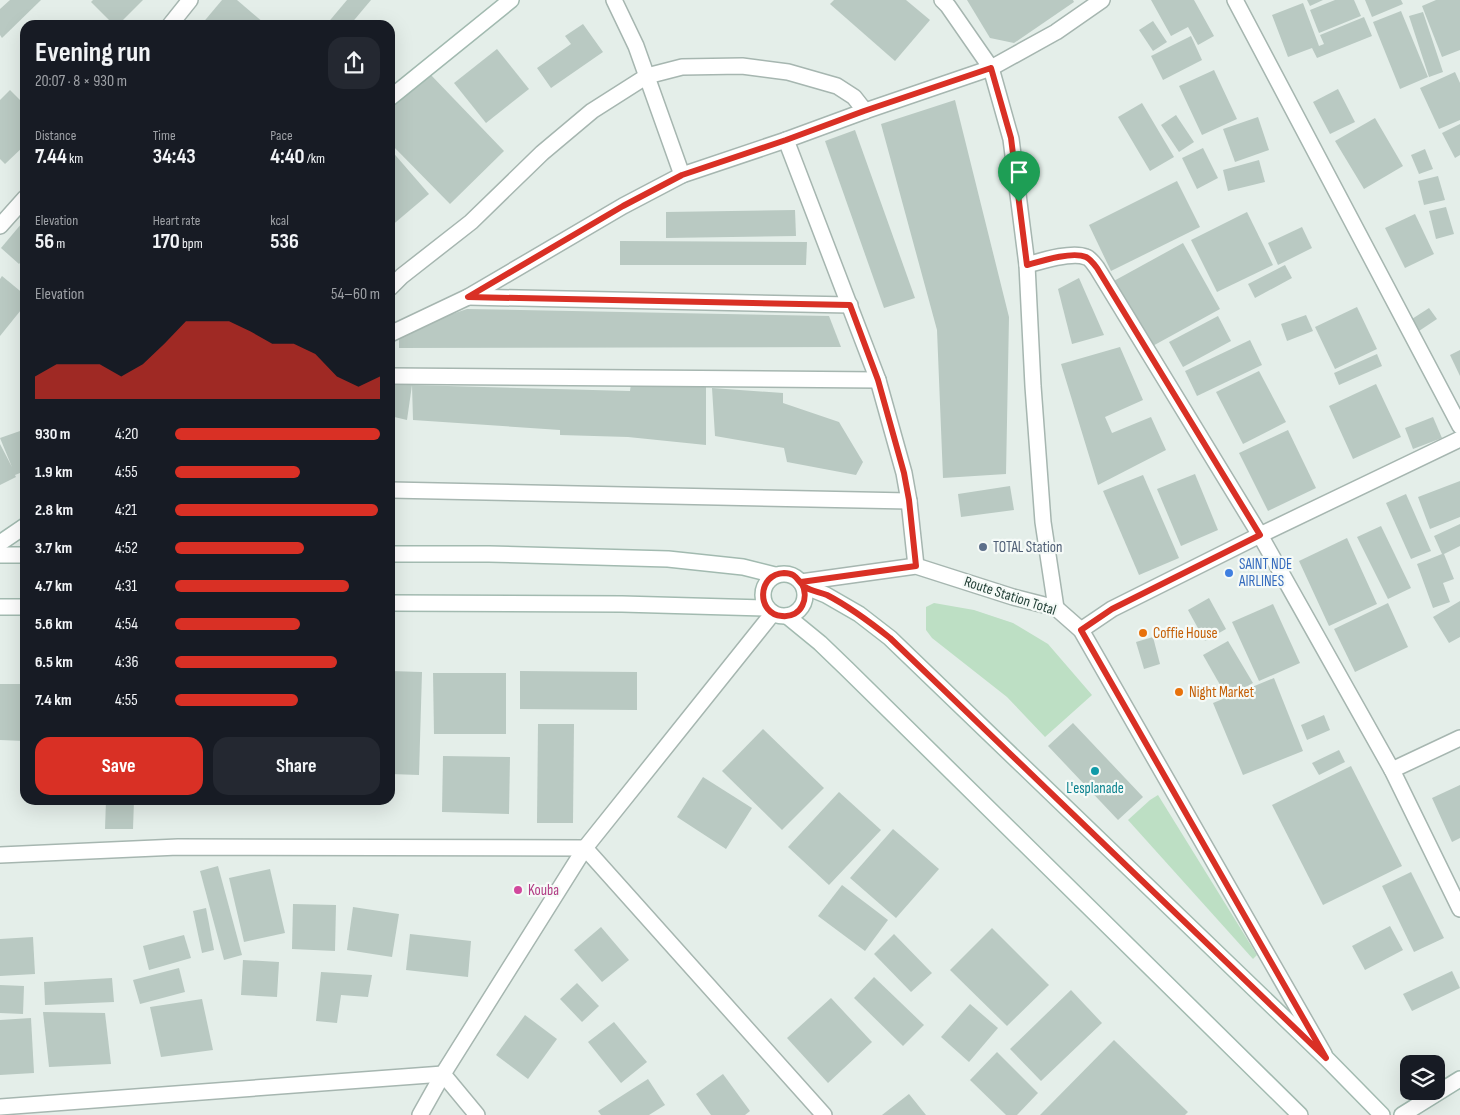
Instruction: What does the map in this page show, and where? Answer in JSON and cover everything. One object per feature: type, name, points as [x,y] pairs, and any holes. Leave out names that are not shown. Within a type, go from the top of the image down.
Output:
[{"type":"street","points":[[174,20],[190,0]]},
{"type":"street","points":[[395,94],[511,0]]},
{"type":"street","points":[[614,0],[636,46],[682,175]]},
{"type":"street","points":[[942,0],[991,68],[1011,138],[1027,265],[1033,386],[1043,522],[1056,608]]},
{"type":"street","points":[[395,332],[468,297],[615,211],[682,175],[991,68],[1056,32],[1102,0]]},
{"type":"street","points":[[1235,0],[1460,426]]},
{"type":"street","points":[[395,283],[471,222],[542,153],[592,111],[647,76],[682,67],[742,66],[788,72],[836,86],[854,97],[864,111]]},
{"type":"street","points":[[786,140],[878,380],[904,473],[909,500],[916,566]]},
{"type":"street","points":[[0,226],[20,204]]},
{"type":"street","points":[[1027,265],[1051,258],[1074,256],[1087,257],[1097,268],[1260,535],[1392,770],[1460,909]]},
{"type":"street","points":[[468,297],[850,305]]},
{"type":"street","points":[[395,376],[878,380]]},
{"type":"street","points":[[1081,630],[1112,609],[1260,535],[1460,439]]},
{"type":"street","points":[[395,490],[909,500]]},
{"type":"street","points":[[0,543],[20,529]]},
{"type":"street","points":[[395,554],[489,554],[668,559],[743,567],[775,575]]},
{"type":"street","points":[[0,555],[20,555]]},
{"type":"street","name":"Route Station Total","points":[[803,584],[916,566],[1013,597],[1056,608],[1081,630],[1326,1058]]},
{"type":"street","points":[[1300,1115],[820,643],[763,601],[762,594],[768,580],[775,575],[784,573],[794,575],[803,584],[859,614],[890,638],[1326,1058],[1382,1115]]},
{"type":"street","points":[[395,603],[553,604],[795,614],[805,602],[806,594],[803,584]]},
{"type":"street","points":[[0,607],[20,607]]},
{"type":"street","points":[[420,1115],[443,1074],[585,848],[776,612]]},
{"type":"street","points":[[1392,770],[1460,738]]},
{"type":"street","points":[[0,855],[178,847],[585,848],[824,1115]]},
{"type":"street","points":[[0,1107],[443,1074]]},
{"type":"street","points":[[443,1074],[477,1115]]},
{"type":"street","points":[[1402,1115],[1460,1079]]},
{"type":"green space","points":[[934,603],[974,610],[1013,623],[1048,644],[1092,695],[1045,737],[1007,697],[932,638],[926,630],[926,607]]},
{"type":"green space","points":[[1158,795],[1257,955],[1253,959],[1128,820]]},
{"type":"building","points":[[10,0],[41,0],[2,38],[0,35],[0,9]]},
{"type":"building","points":[[93,0],[143,0],[123,20],[109,20],[91,2]]},
{"type":"building","points":[[222,0],[237,0],[260,20],[205,20]]},
{"type":"building","points":[[347,0],[371,0],[354,20],[330,20]]},
{"type":"building","points":[[834,0],[906,0],[930,20],[895,61],[830,4]]},
{"type":"building","points":[[967,0],[1073,0],[1074,2],[1014,43],[990,38]]},
{"type":"building","points":[[1151,0],[1194,0],[1214,36],[1198,45],[1188,27],[1171,36]]},
{"type":"building","points":[[1307,0],[1323,0],[1310,6]]},
{"type":"building","points":[[1335,0],[1354,0],[1361,16],[1319,33],[1310,10]]},
{"type":"building","points":[[1365,0],[1401,0],[1403,4],[1372,17]]},
{"type":"building","points":[[1436,0],[1460,0],[1460,50],[1442,57],[1422,6]]},
{"type":"building","points":[[1303,3],[1319,46],[1324,44],[1320,35],[1364,17],[1372,36],[1317,58],[1312,48],[1288,57],[1272,15]]},
{"type":"building","points":[[1401,11],[1428,77],[1400,89],[1373,22]]},
{"type":"building","points":[[1423,12],[1443,72],[1429,77],[1409,16]]},
{"type":"building","points":[[1153,21],[1167,42],[1153,51],[1139,30]]},
{"type":"building","points":[[583,24],[603,52],[551,88],[537,68],[571,44],[565,36]]},
{"type":"building","points":[[1191,36],[1202,60],[1163,80],[1151,56]]},
{"type":"building","points":[[497,49],[529,89],[486,123],[454,83]]},
{"type":"building","points":[[1214,70],[1237,119],[1202,135],[1179,86]]},
{"type":"building","points":[[1455,72],[1460,83],[1460,120],[1439,129],[1420,88]]},
{"type":"building","points":[[429,73],[504,151],[450,204],[395,148],[395,105]]},
{"type":"building","points":[[1338,89],[1355,122],[1330,134],[1313,102]]},
{"type":"building","points":[[10,90],[20,100],[20,150],[5,164],[0,159],[0,100]]},
{"type":"building","points":[[955,100],[1009,317],[1006,474],[943,478],[937,330],[881,124]]},
{"type":"building","points":[[1142,103],[1174,157],[1150,171],[1118,117]]},
{"type":"building","points":[[1176,115],[1194,142],[1179,152],[1161,125]]},
{"type":"building","points":[[1258,117],[1269,150],[1235,162],[1223,129]]},
{"type":"building","points":[[1375,118],[1403,166],[1364,189],[1335,141]]},
{"type":"building","points":[[1460,124],[1460,155],[1455,158],[1442,133]]},
{"type":"building","points":[[855,130],[915,298],[884,308],[825,141]]},
{"type":"building","points":[[1203,148],[1218,178],[1197,189],[1182,158]]},
{"type":"building","points":[[1425,149],[1433,169],[1419,174],[1411,155]]},
{"type":"building","points":[[395,155],[429,194],[395,223]]},
{"type":"building","points":[[1259,160],[1265,182],[1228,191],[1223,170]]},
{"type":"building","points":[[1438,176],[1445,200],[1424,205],[1418,181]]},
{"type":"building","points":[[1177,181],[1200,227],[1111,271],[1089,225]]},
{"type":"building","points":[[1446,207],[1454,234],[1436,239],[1429,211]]},
{"type":"building","points":[[795,210],[796,236],[666,238],[666,212]]},
{"type":"building","points":[[1247,212],[1273,265],[1217,292],[1191,240]]},
{"type":"building","points":[[1415,214],[1434,254],[1405,268],[1385,228]]},
{"type":"building","points":[[20,225],[20,263],[19,264],[1,248]]},
{"type":"building","points":[[1302,227],[1312,248],[1278,265],[1268,243]]},
{"type":"building","points":[[620,241],[807,242],[806,265],[620,265]]},
{"type":"building","points":[[1183,243],[1220,309],[1149,348],[1112,282]]},
{"type":"building","points":[[1285,265],[1292,278],[1255,298],[1248,284]]},
{"type":"building","points":[[2,276],[20,291],[20,311],[0,336],[0,279]]},
{"type":"building","points":[[1079,278],[1104,335],[1072,344],[1058,289]]},
{"type":"building","points":[[1357,307],[1377,349],[1335,369],[1315,327]]},
{"type":"building","points":[[1429,308],[1437,319],[1419,331],[1412,319]]},
{"type":"building","points":[[467,309],[829,316],[841,347],[399,348],[399,332]]},
{"type":"building","points":[[1306,315],[1313,331],[1287,341],[1281,324]]},
{"type":"building","points":[[1218,316],[1231,341],[1183,367],[1169,342]]},
{"type":"building","points":[[1250,340],[1262,365],[1197,396],[1185,371]]},
{"type":"building","points":[[1120,347],[1143,400],[1105,417],[1112,433],[1151,417],[1166,450],[1098,485],[1061,364]]},
{"type":"building","points":[[1460,350],[1460,376],[1450,355]]},
{"type":"building","points":[[1377,354],[1382,366],[1339,385],[1334,373]]},
{"type":"building","points":[[1259,371],[1286,422],[1243,444],[1216,392]]},
{"type":"building","points":[[631,384],[706,387],[706,445],[628,437],[560,435],[560,430],[413,420],[412,385],[630,391]]},
{"type":"building","points":[[1376,384],[1401,437],[1353,459],[1329,406]]},
{"type":"building","points":[[395,385],[412,385],[407,420],[395,417]]},
{"type":"building","points":[[712,388],[783,393],[783,403],[839,422],[863,462],[856,475],[787,462],[784,448],[715,436]]},
{"type":"building","points":[[1433,417],[1442,438],[1413,449],[1405,428]]},
{"type":"building","points":[[1288,430],[1316,488],[1268,511],[1239,453]]},
{"type":"building","points":[[20,431],[20,473],[0,485],[0,444],[12,467],[0,438]]},
{"type":"building","points":[[1195,474],[1218,530],[1181,546],[1157,489]]},
{"type":"building","points":[[1143,475],[1179,558],[1139,575],[1103,491]]},
{"type":"building","points":[[1460,481],[1460,517],[1430,529],[1418,497]]},
{"type":"building","points":[[1010,486],[1014,510],[961,517],[958,494]]},
{"type":"building","points":[[1406,494],[1431,551],[1411,559],[1386,503]]},
{"type":"building","points":[[1460,524],[1460,546],[1444,554],[1454,579],[1443,583],[1450,602],[1433,608],[1417,564],[1442,554],[1434,536]]},
{"type":"building","points":[[1381,526],[1411,588],[1388,599],[1357,537]]},
{"type":"building","points":[[1347,538],[1377,604],[1329,626],[1299,561]]},
{"type":"building","points":[[1209,598],[1226,629],[1205,641],[1188,610]]},
{"type":"building","points":[[1460,601],[1460,637],[1449,643],[1433,617]]},
{"type":"building","points":[[1388,603],[1408,647],[1355,672],[1334,629]]},
{"type":"building","points":[[1273,604],[1300,663],[1259,681],[1232,622]]},
{"type":"building","points":[[1153,637],[1160,664],[1144,669],[1136,642]]},
{"type":"building","points":[[1228,641],[1253,683],[1227,697],[1203,655]]},
{"type":"building","points":[[395,671],[422,672],[419,775],[395,774]]},
{"type":"building","points":[[520,671],[637,672],[637,710],[520,709]]},
{"type":"building","points":[[433,673],[506,673],[506,734],[434,734]]},
{"type":"building","points":[[1274,678],[1303,751],[1243,775],[1213,703]]},
{"type":"building","points":[[0,684],[20,684],[20,741],[0,740]]},
{"type":"building","points":[[1324,715],[1330,730],[1307,740],[1301,725]]},
{"type":"building","name":"L'esplanade","points":[[1073,723],[1143,797],[1118,820],[1048,746]]},
{"type":"building","points":[[538,724],[574,724],[573,823],[537,823]]},
{"type":"building","points":[[763,729],[824,788],[782,830],[722,771]]},
{"type":"building","points":[[1339,750],[1345,762],[1319,775],[1312,763]]},
{"type":"building","points":[[443,756],[510,757],[509,814],[442,812]]},
{"type":"building","points":[[1351,766],[1402,866],[1323,905],[1272,805]]},
{"type":"building","points":[[703,777],[752,808],[726,849],[677,817]]},
{"type":"building","points":[[1460,785],[1460,838],[1452,842],[1432,798]]},
{"type":"building","points":[[839,792],[881,830],[829,885],[788,847]]},
{"type":"building","points":[[106,805],[134,805],[133,829],[105,829]]},
{"type":"building","points":[[893,829],[939,869],[896,918],[850,878]]},
{"type":"building","points":[[218,866],[242,955],[224,960],[200,871]]},
{"type":"building","points":[[270,869],[285,933],[244,942],[229,878]]},
{"type":"building","points":[[1411,872],[1444,938],[1414,952],[1382,886]]},
{"type":"building","points":[[842,885],[888,920],[865,951],[818,916]]},
{"type":"building","points":[[293,904],[336,905],[335,951],[292,949]]},
{"type":"building","points":[[353,907],[399,914],[392,957],[347,950]]},
{"type":"building","points":[[206,908],[214,950],[202,953],[193,911]]},
{"type":"building","points":[[1390,926],[1403,950],[1365,970],[1352,946]]},
{"type":"building","points":[[601,927],[629,960],[602,982],[574,950]]},
{"type":"building","points":[[992,928],[1049,985],[1007,1026],[950,970]]},
{"type":"building","points":[[410,934],[471,941],[468,977],[406,970]]},
{"type":"building","points":[[894,934],[932,973],[911,992],[874,954]]},
{"type":"building","points":[[184,935],[191,958],[149,970],[143,946]]},
{"type":"building","points":[[33,937],[35,974],[0,976],[0,939]]},
{"type":"building","points":[[243,960],[279,962],[277,997],[241,995]]},
{"type":"building","points":[[179,968],[185,992],[140,1004],[133,980]]},
{"type":"building","points":[[1452,971],[1460,988],[1412,1011],[1403,994]]},
{"type":"building","points":[[321,972],[372,975],[368,997],[341,995],[337,1023],[316,1021]]},
{"type":"building","points":[[874,977],[924,1025],[903,1046],[854,998]]},
{"type":"building","points":[[112,978],[114,1002],[45,1005],[44,982]]},
{"type":"building","points":[[577,983],[599,1006],[582,1022],[560,999]]},
{"type":"building","points":[[0,985],[24,986],[23,1014],[0,1013]]},
{"type":"building","points":[[1071,990],[1102,1023],[1041,1081],[1010,1049]]},
{"type":"building","points":[[831,998],[872,1042],[828,1083],[787,1038]]},
{"type":"building","points":[[202,999],[213,1050],[161,1057],[150,1007]]},
{"type":"building","points":[[970,1004],[998,1028],[969,1062],[941,1037]]},
{"type":"building","points":[[43,1012],[105,1013],[111,1064],[49,1067]]},
{"type":"building","points":[[525,1015],[557,1039],[528,1079],[496,1055]]},
{"type":"building","points":[[31,1018],[34,1073],[0,1075],[0,1020]]},
{"type":"building","points":[[614,1022],[647,1062],[621,1083],[588,1042]]},
{"type":"building","points":[[1114,1040],[1188,1112],[1185,1115],[1040,1115]]},
{"type":"building","points":[[997,1052],[1038,1093],[1017,1115],[1006,1115],[970,1080]]},
{"type":"building","points":[[723,1074],[750,1111],[745,1115],[711,1115],[696,1094]]},
{"type":"building","points":[[648,1079],[665,1105],[649,1115],[601,1115],[598,1111]]},
{"type":"building","points":[[909,1094],[926,1115],[882,1115]]},
{"type":"place","name":"TOTAL Station","points":[[983,547]]},
{"type":"place","name":"SAINT NDE AIRLINES","points":[[1229,573]]},
{"type":"place","name":"Coffie House","points":[[1143,633]]},
{"type":"place","name":"Night Market","points":[[1179,692]]},
{"type":"place","name":"L'esplanade","points":[[1095,771]]},
{"type":"place","name":"Kouba","points":[[518,890]]},
{"type":"route","points":[[1019,202],[1011,138],[991,68],[682,175],[623,206],[468,297],[850,305],[878,380],[904,473],[909,500],[916,566],[801,582],[806,594],[805,602],[795,614],[780,616],[767,608],[762,594],[768,580],[775,575],[784,573],[794,575],[801,582],[804,586],[826,595],[859,614],[890,638],[1326,1058],[1081,630],[1112,609],[1260,535],[1097,268],[1087,257],[1074,256],[1051,258],[1027,265],[1019,202]]}]
